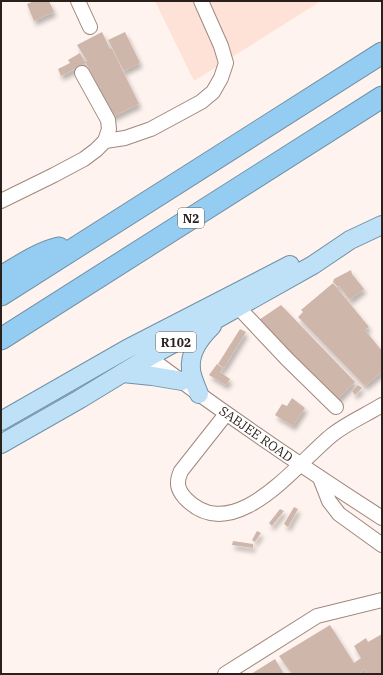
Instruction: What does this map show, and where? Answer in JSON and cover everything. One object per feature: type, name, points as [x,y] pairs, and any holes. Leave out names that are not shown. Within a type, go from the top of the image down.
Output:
[{"type":"highway","points":[[1,295],[382,53]]},
{"type":"highway","name":"N2","points":[[1,339],[382,96]]},
{"type":"highway","points":[[1,277],[44,252],[82,244]]},
{"type":"main road","name":"R102","points":[[1,421],[134,345],[276,272],[382,225]]},
{"type":"main road","name":"R102","points":[[1,444],[149,357],[313,265],[350,240]]},
{"type":"main road","points":[[199,394],[191,370],[192,355],[200,339],[230,312]]},
{"type":"main road","points":[[123,373],[182,381]]},
{"type":"street","points":[[78,1],[90,27]]},
{"type":"street","points":[[105,141],[124,138],[150,129],[201,102],[213,92],[221,78],[226,64],[221,46],[201,1]]},
{"type":"street","points":[[1,201],[84,159],[105,141],[109,129],[108,120],[82,73]]},
{"type":"street","points":[[230,312],[287,359],[336,407]]},
{"type":"street","name":"SABJEE ROAD","points":[[134,345],[226,414],[300,465],[382,518]]},
{"type":"street","points":[[226,414],[181,471],[178,477],[178,488],[183,495],[195,506],[206,512],[231,512],[246,508],[260,499],[332,435],[382,405]]},
{"type":"street","points":[[320,478],[329,501],[339,514],[382,545]]},
{"type":"street","points":[[225,674],[317,616],[382,600]]},
{"type":"shaded area","points":[[155,1],[321,1],[194,81]]},
{"type":"building","points":[[34,1],[49,1],[54,12],[34,21],[27,4]]},
{"type":"building","points":[[102,32],[139,104],[112,117],[86,63],[61,76],[58,69],[70,63],[68,60],[80,53],[85,62],[87,61],[77,45]]},
{"type":"building","points":[[125,32],[140,63],[124,71],[108,40]]},
{"type":"building","points":[[351,270],[352,274],[364,289],[350,300],[339,286],[338,287],[333,282],[334,279]]},
{"type":"building","points":[[333,283],[369,327],[365,330],[382,351],[382,372],[365,386],[298,317],[303,312],[301,310]]},
{"type":"building","points":[[281,305],[355,382],[335,402],[256,322]]},
{"type":"building","points":[[240,329],[246,332],[224,368],[218,364]]},
{"type":"building","points":[[217,364],[223,368],[220,372],[230,379],[226,385],[209,375]]},
{"type":"building","points":[[358,385],[362,388],[355,395],[352,391]]},
{"type":"building","points":[[292,398],[305,408],[293,426],[275,415],[282,404],[287,406]]},
{"type":"building","points":[[294,507],[298,509],[288,527],[284,524]]},
{"type":"building","points":[[280,509],[284,511],[272,526],[269,523]]},
{"type":"building","points":[[257,531],[261,533],[255,542],[252,540]]},
{"type":"building","points":[[233,541],[253,544],[253,548],[232,545]]},
{"type":"building","points":[[330,625],[354,663],[361,658],[354,646],[366,638],[368,642],[382,634],[382,674],[368,674],[365,669],[358,674],[292,674],[279,656]]},
{"type":"building","points":[[275,659],[284,674],[251,674]]}]
